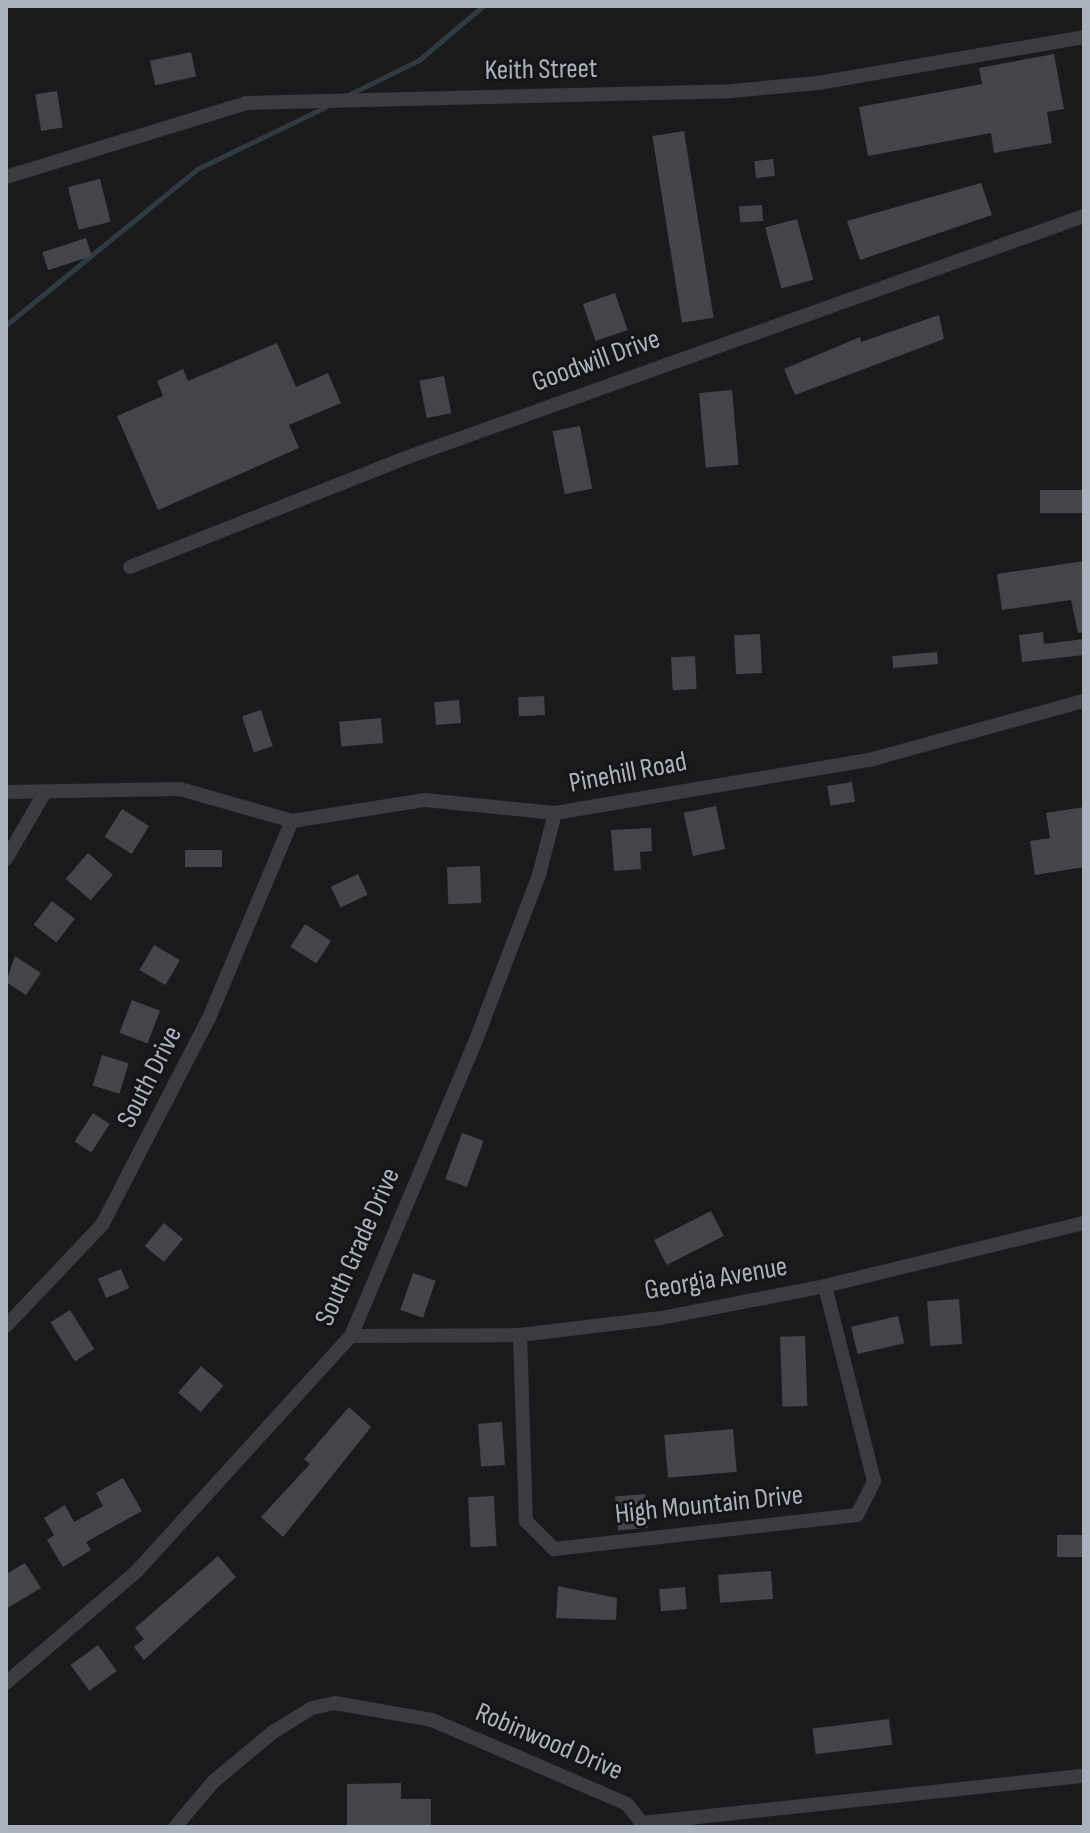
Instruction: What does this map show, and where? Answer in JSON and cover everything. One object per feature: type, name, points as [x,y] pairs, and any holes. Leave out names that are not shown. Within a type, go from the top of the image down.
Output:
[{"type":"street","name":"Keith Street","points":[[6,177],[246,103],[731,91],[818,83],[1084,37]]},
{"type":"street","name":"Goodwill Drive","points":[[130,567],[408,457],[1084,216]]},
{"type":"street","name":"Pinehill Road","points":[[6,792],[180,789],[292,821],[425,800],[555,813],[873,759],[1084,701]]},
{"type":"street","points":[[6,859],[45,792]]},
{"type":"street","name":"South Grade Drive","points":[[6,1683],[137,1571],[351,1336],[476,1040],[539,875],[555,813]]},
{"type":"street","name":"South Drive","points":[[6,1326],[102,1225],[209,1018],[292,821]]},
{"type":"street","name":"Georgia Avenue","points":[[351,1336],[520,1335],[661,1318],[825,1286],[1084,1223]]},
{"type":"street","name":"High Mountain Drive","points":[[520,1335],[526,1521],[554,1549],[857,1515],[874,1481],[825,1286]]},
{"type":"street","name":"Robinwood Drive","points":[[175,1827],[213,1782],[273,1732],[312,1708],[335,1703],[432,1720],[627,1804],[642,1825],[1084,1776]]},
{"type":"building","points":[[191,52],[196,76],[155,85],[150,61]]},
{"type":"building","points":[[1054,54],[1064,109],[1047,112],[1052,143],[994,153],[991,133],[868,156],[859,107],[982,84],[979,68]]},
{"type":"building","points":[[57,91],[63,128],[41,131],[35,94]]},
{"type":"building","points":[[684,131],[714,318],[682,323],[652,136]]},
{"type":"building","points":[[773,159],[775,176],[756,178],[754,161]]},
{"type":"building","points":[[100,179],[111,222],[79,230],[68,187]]},
{"type":"building","points":[[981,183],[992,215],[860,260],[847,221]]},
{"type":"building","points":[[762,205],[763,221],[740,223],[739,207]]},
{"type":"building","points":[[797,219],[813,280],[781,288],[765,228]]},
{"type":"building","points":[[86,238],[92,256],[48,270],[42,252]]},
{"type":"building","points":[[615,293],[628,330],[596,341],[583,304]]},
{"type":"building","points":[[939,315],[944,339],[795,395],[784,369],[860,337],[861,342]]},
{"type":"building","points":[[277,343],[296,387],[328,373],[341,403],[289,425],[299,448],[158,510],[117,416],[163,396],[157,381],[183,369],[188,381]]},
{"type":"building","points":[[444,376],[451,413],[427,418],[419,381]]},
{"type":"building","points":[[732,390],[739,465],[706,468],[699,393]]},
{"type":"building","points":[[580,426],[592,489],[565,494],[553,431]]},
{"type":"building","points":[[1040,490],[1084,490],[1084,513],[1040,513]]},
{"type":"building","points":[[1084,561],[1084,632],[1078,633],[1071,600],[1002,610],[997,574]]},
{"type":"building","points":[[1043,632],[1044,644],[1084,639],[1084,655],[1022,662],[1019,635]]},
{"type":"building","points":[[760,634],[762,673],[736,674],[734,635]]},
{"type":"building","points":[[937,652],[938,664],[893,668],[892,656]]},
{"type":"building","points":[[695,656],[697,689],[673,690],[671,657]]},
{"type":"building","points":[[544,696],[545,715],[519,716],[518,697]]},
{"type":"building","points":[[459,700],[461,723],[436,725],[434,702]]},
{"type":"building","points":[[261,710],[273,746],[254,752],[242,716]]},
{"type":"building","points":[[381,718],[383,743],[341,747],[339,722]]},
{"type":"building","points":[[852,782],[855,802],[830,806],[827,786]]},
{"type":"building","points":[[716,806],[725,849],[693,856],[684,813]]},
{"type":"building","points":[[1084,807],[1084,867],[1035,875],[1030,841],[1050,838],[1046,813]]},
{"type":"building","points":[[122,809],[149,826],[132,854],[105,837]]},
{"type":"building","points":[[651,828],[652,851],[640,852],[641,869],[614,871],[611,830]]},
{"type":"building","points":[[185,850],[222,850],[222,867],[185,867]]},
{"type":"building","points":[[88,853],[113,875],[91,900],[66,879]]},
{"type":"building","points":[[480,866],[481,903],[448,904],[447,867]]},
{"type":"building","points":[[358,874],[368,895],[341,908],[331,887]]},
{"type":"building","points":[[52,901],[75,919],[56,942],[34,925]]},
{"type":"building","points":[[305,924],[331,941],[316,964],[290,947]]},
{"type":"building","points":[[154,945],[180,960],[165,985],[140,970]]},
{"type":"building","points":[[15,956],[41,973],[26,995],[6,982]]},
{"type":"building","points":[[132,1000],[160,1011],[147,1043],[119,1033]]},
{"type":"building","points":[[102,1055],[129,1063],[119,1094],[93,1086]]},
{"type":"building","points":[[93,1113],[110,1124],[91,1152],[74,1142]]},
{"type":"building","points":[[462,1133],[484,1141],[467,1187],[445,1179]]},
{"type":"building","points":[[711,1211],[724,1236],[667,1265],[654,1240]]},
{"type":"building","points":[[164,1223],[183,1239],[164,1262],[145,1246]]},
{"type":"building","points":[[121,1269],[129,1288],[106,1298],[98,1279]]},
{"type":"building","points":[[413,1273],[436,1281],[423,1318],[400,1310]]},
{"type":"building","points":[[959,1299],[962,1344],[930,1346],[927,1301]]},
{"type":"building","points":[[70,1310],[94,1349],[75,1361],[50,1322]]},
{"type":"building","points":[[898,1316],[904,1343],[858,1354],[851,1327]]},
{"type":"building","points":[[805,1336],[807,1406],[782,1407],[780,1337]]},
{"type":"building","points":[[201,1366],[224,1386],[201,1412],[178,1392]]},
{"type":"building","points":[[349,1407],[371,1427],[283,1537],[261,1517],[310,1464],[304,1459]]},
{"type":"building","points":[[502,1422],[505,1465],[481,1467],[478,1424]]},
{"type":"building","points":[[733,1429],[737,1472],[668,1478],[664,1435]]},
{"type":"building","points":[[123,1478],[142,1511],[86,1542],[91,1550],[63,1567],[47,1540],[54,1535],[44,1518],[65,1505],[74,1522],[103,1506],[96,1493]]},
{"type":"building","points":[[645,1494],[648,1528],[618,1530],[615,1497]]},
{"type":"building","points":[[494,1496],[497,1546],[471,1547],[468,1497]]},
{"type":"building","points":[[1057,1535],[1084,1535],[1084,1557],[1057,1557]]},
{"type":"building","points":[[218,1556],[236,1577],[144,1660],[134,1647],[144,1639],[135,1628]]},
{"type":"building","points":[[25,1563],[41,1588],[6,1609],[6,1574]]},
{"type":"building","points":[[771,1571],[773,1599],[720,1603],[718,1575]]},
{"type":"building","points":[[558,1586],[617,1598],[616,1620],[556,1618]]},
{"type":"building","points":[[685,1587],[687,1609],[661,1611],[659,1589]]},
{"type":"building","points":[[98,1645],[117,1671],[89,1691],[70,1665]]},
{"type":"building","points":[[889,1719],[892,1745],[816,1754],[813,1728]]},
{"type":"building","points":[[401,1783],[401,1799],[431,1799],[431,1827],[347,1827],[347,1784]]},
{"type":"waterway","points":[[348,95],[419,60],[483,6]]},
{"type":"waterway","points":[[6,325],[197,169],[325,107]]}]
